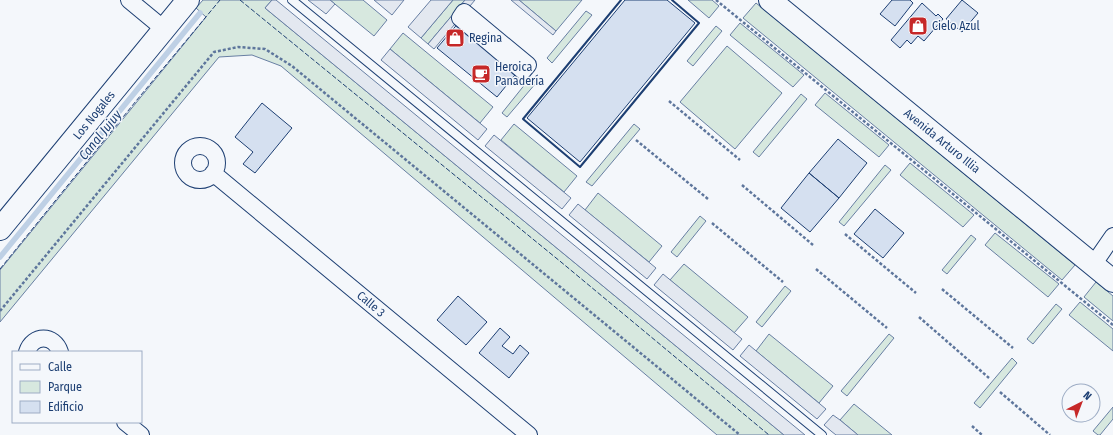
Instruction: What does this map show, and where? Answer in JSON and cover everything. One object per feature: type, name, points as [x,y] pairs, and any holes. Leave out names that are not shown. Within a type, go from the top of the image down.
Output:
[{"type":"main road","name":"Los Nogales","points":[[0,229],[188,0]]},
{"type":"main road","name":"Avenida Arturo Illia","points":[[770,0],[1113,282]]},
{"type":"street","points":[[129,0],[164,30]]},
{"type":"street","points":[[461,14],[527,70]]},
{"type":"street","name":"Calle 3","points":[[214,173],[529,435]]},
{"type":"street","points":[[1093,265],[1113,236]]},
{"type":"street","points":[[27,351],[30,345],[35,340],[48,339],[54,342],[60,351]]},
{"type":"street","points":[[126,423],[141,435]]},
{"type":"lane","points":[[292,0],[822,435]]},
{"type":"path","points":[[716,0],[1113,325]]},
{"type":"path","points":[[0,311],[214,52],[238,47],[265,49],[292,66],[740,435]]},
{"type":"path","points":[[669,102],[740,160]]},
{"type":"path","points":[[636,140],[708,199]]},
{"type":"path","points":[[742,186],[813,244]]},
{"type":"path","points":[[712,223],[783,282]]},
{"type":"path","points":[[845,234],[916,293]]},
{"type":"path","points":[[816,269],[887,328]]},
{"type":"path","points":[[942,289],[1013,348]]},
{"type":"path","points":[[919,317],[989,378]]},
{"type":"path","points":[[1000,392],[1050,435]]},
{"type":"path","points":[[972,426],[982,435]]},
{"type":"green space","points":[[203,0],[272,0],[265,8],[784,435],[717,435],[281,66],[252,55],[219,57],[0,322],[0,270],[206,17],[196,8]]},
{"type":"green space","points":[[330,0],[363,0],[387,20],[374,36]]},
{"type":"green space","points":[[453,0],[465,0],[428,44],[421,38]]},
{"type":"green space","points":[[519,0],[582,0],[556,31]]},
{"type":"green space","points":[[688,0],[712,0],[719,6],[709,18]]},
{"type":"green space","points":[[756,3],[1075,265],[1062,280],[743,18]]},
{"type":"green space","points":[[586,11],[592,15],[552,63],[547,58]]},
{"type":"green space","points":[[740,23],[804,75],[793,87],[730,35]]},
{"type":"green space","points":[[716,26],[722,31],[693,66],[687,61]]},
{"type":"green space","points":[[403,33],[493,107],[480,123],[390,49]]},
{"type":"green space","points":[[727,46],[782,93],[735,149],[680,102]]},
{"type":"green space","points":[[530,78],[536,83],[507,117],[502,113]]},
{"type":"green space","points":[[825,93],[889,145],[879,157],[815,105]]},
{"type":"green space","points":[[801,94],[807,99],[759,157],[753,152]]},
{"type":"green space","points":[[514,124],[577,176],[564,192],[501,140]]},
{"type":"green space","points":[[634,124],[640,129],[592,186],[586,182]]},
{"type":"green space","points":[[910,163],[974,215],[963,227],[900,175]]},
{"type":"green space","points":[[885,165],[891,170],[844,226],[839,222]]},
{"type":"green space","points":[[598,193],[662,246],[649,262],[585,210]]},
{"type":"green space","points":[[700,216],[706,221],[677,257],[671,252]]},
{"type":"green space","points":[[995,233],[1059,284],[1048,297],[985,245]]},
{"type":"green space","points":[[971,235],[976,239],[947,274],[942,270]]},
{"type":"green space","points":[[684,264],[748,317],[734,333],[670,280]]},
{"type":"green space","points":[[1096,282],[1113,296],[1113,321],[1084,297]]},
{"type":"green space","points":[[785,286],[791,291],[762,327],[756,322]]},
{"type":"green space","points":[[1080,302],[1113,329],[1113,351],[1069,315]]},
{"type":"green space","points":[[1056,304],[1062,309],[1033,344],[1027,339]]},
{"type":"green space","points":[[769,334],[833,386],[819,403],[756,351]]},
{"type":"green space","points":[[889,334],[894,338],[847,396],[841,391]]},
{"type":"green space","points":[[1012,358],[1017,363],[980,408],[974,403]]},
{"type":"green space","points":[[854,404],[892,435],[858,435],[840,420]]},
{"type":"green space","points":[[1113,407],[1113,419],[1100,435],[1098,435],[1093,431]]},
{"type":"shaded area","points":[[272,0],[276,0],[805,435],[784,435],[265,8]]},
{"type":"shaded area","points":[[308,0],[330,0],[335,4],[326,14]]},
{"type":"shaded area","points":[[374,0],[404,0],[392,15]]},
{"type":"shaded area","points":[[431,0],[453,0],[421,38],[408,27]]},
{"type":"shaded area","points":[[465,0],[475,0],[434,49],[428,44]]},
{"type":"shaded area","points":[[511,0],[519,0],[556,31],[553,35]]},
{"type":"shaded area","points":[[390,49],[487,129],[478,140],[381,60]]},
{"type":"shaded area","points":[[494,135],[571,198],[562,209],[485,146]]},
{"type":"shaded area","points":[[578,204],[656,268],[647,279],[569,215]]},
{"type":"shaded area","points":[[663,274],[742,339],[733,350],[654,285]]},
{"type":"shaded area","points":[[749,345],[826,409],[817,419],[740,356]]},
{"type":"shaded area","points":[[833,415],[858,435],[836,435],[831,431],[824,425]]},
{"type":"building","points":[[625,0],[667,0],[695,23],[580,162],[527,118]]},
{"type":"building","points":[[892,0],[910,0],[913,3],[895,26],[880,14]]},
{"type":"building","points":[[962,0],[978,13],[962,32],[946,19]]},
{"type":"building","points":[[922,3],[936,16],[938,14],[943,19],[924,41],[918,36],[911,44],[907,40],[900,48],[891,40]]},
{"type":"building","points":[[460,21],[519,70],[497,97],[437,48]]},
{"type":"building","points":[[262,103],[292,128],[255,173],[243,164],[253,152],[235,137]]},
{"type":"building","points":[[838,139],[867,163],[839,198],[809,173]]},
{"type":"building","points":[[809,173],[839,198],[810,232],[781,208]]},
{"type":"building","points":[[875,209],[904,233],[883,258],[854,234]]},
{"type":"building","points":[[458,296],[487,322],[466,345],[437,320]]},
{"type":"building","points":[[500,328],[510,337],[502,346],[513,354],[520,345],[529,353],[509,378],[479,353]]},
{"type":"waterway","name":"Canal Jujuy","points":[[0,257],[200,13]]},
{"type":"fence","points":[[0,269],[220,0]]},
{"type":"fence","points":[[240,0],[561,262],[769,435]]},
{"type":"wall","points":[[621,0],[523,119],[580,167],[699,23],[672,0]]},
{"type":"place","name":"Cielo Azul","points":[[918,26]]},
{"type":"place","name":"Regina","points":[[455,38]]},
{"type":"place","name":"Heroica Panadería","points":[[481,74]]}]
